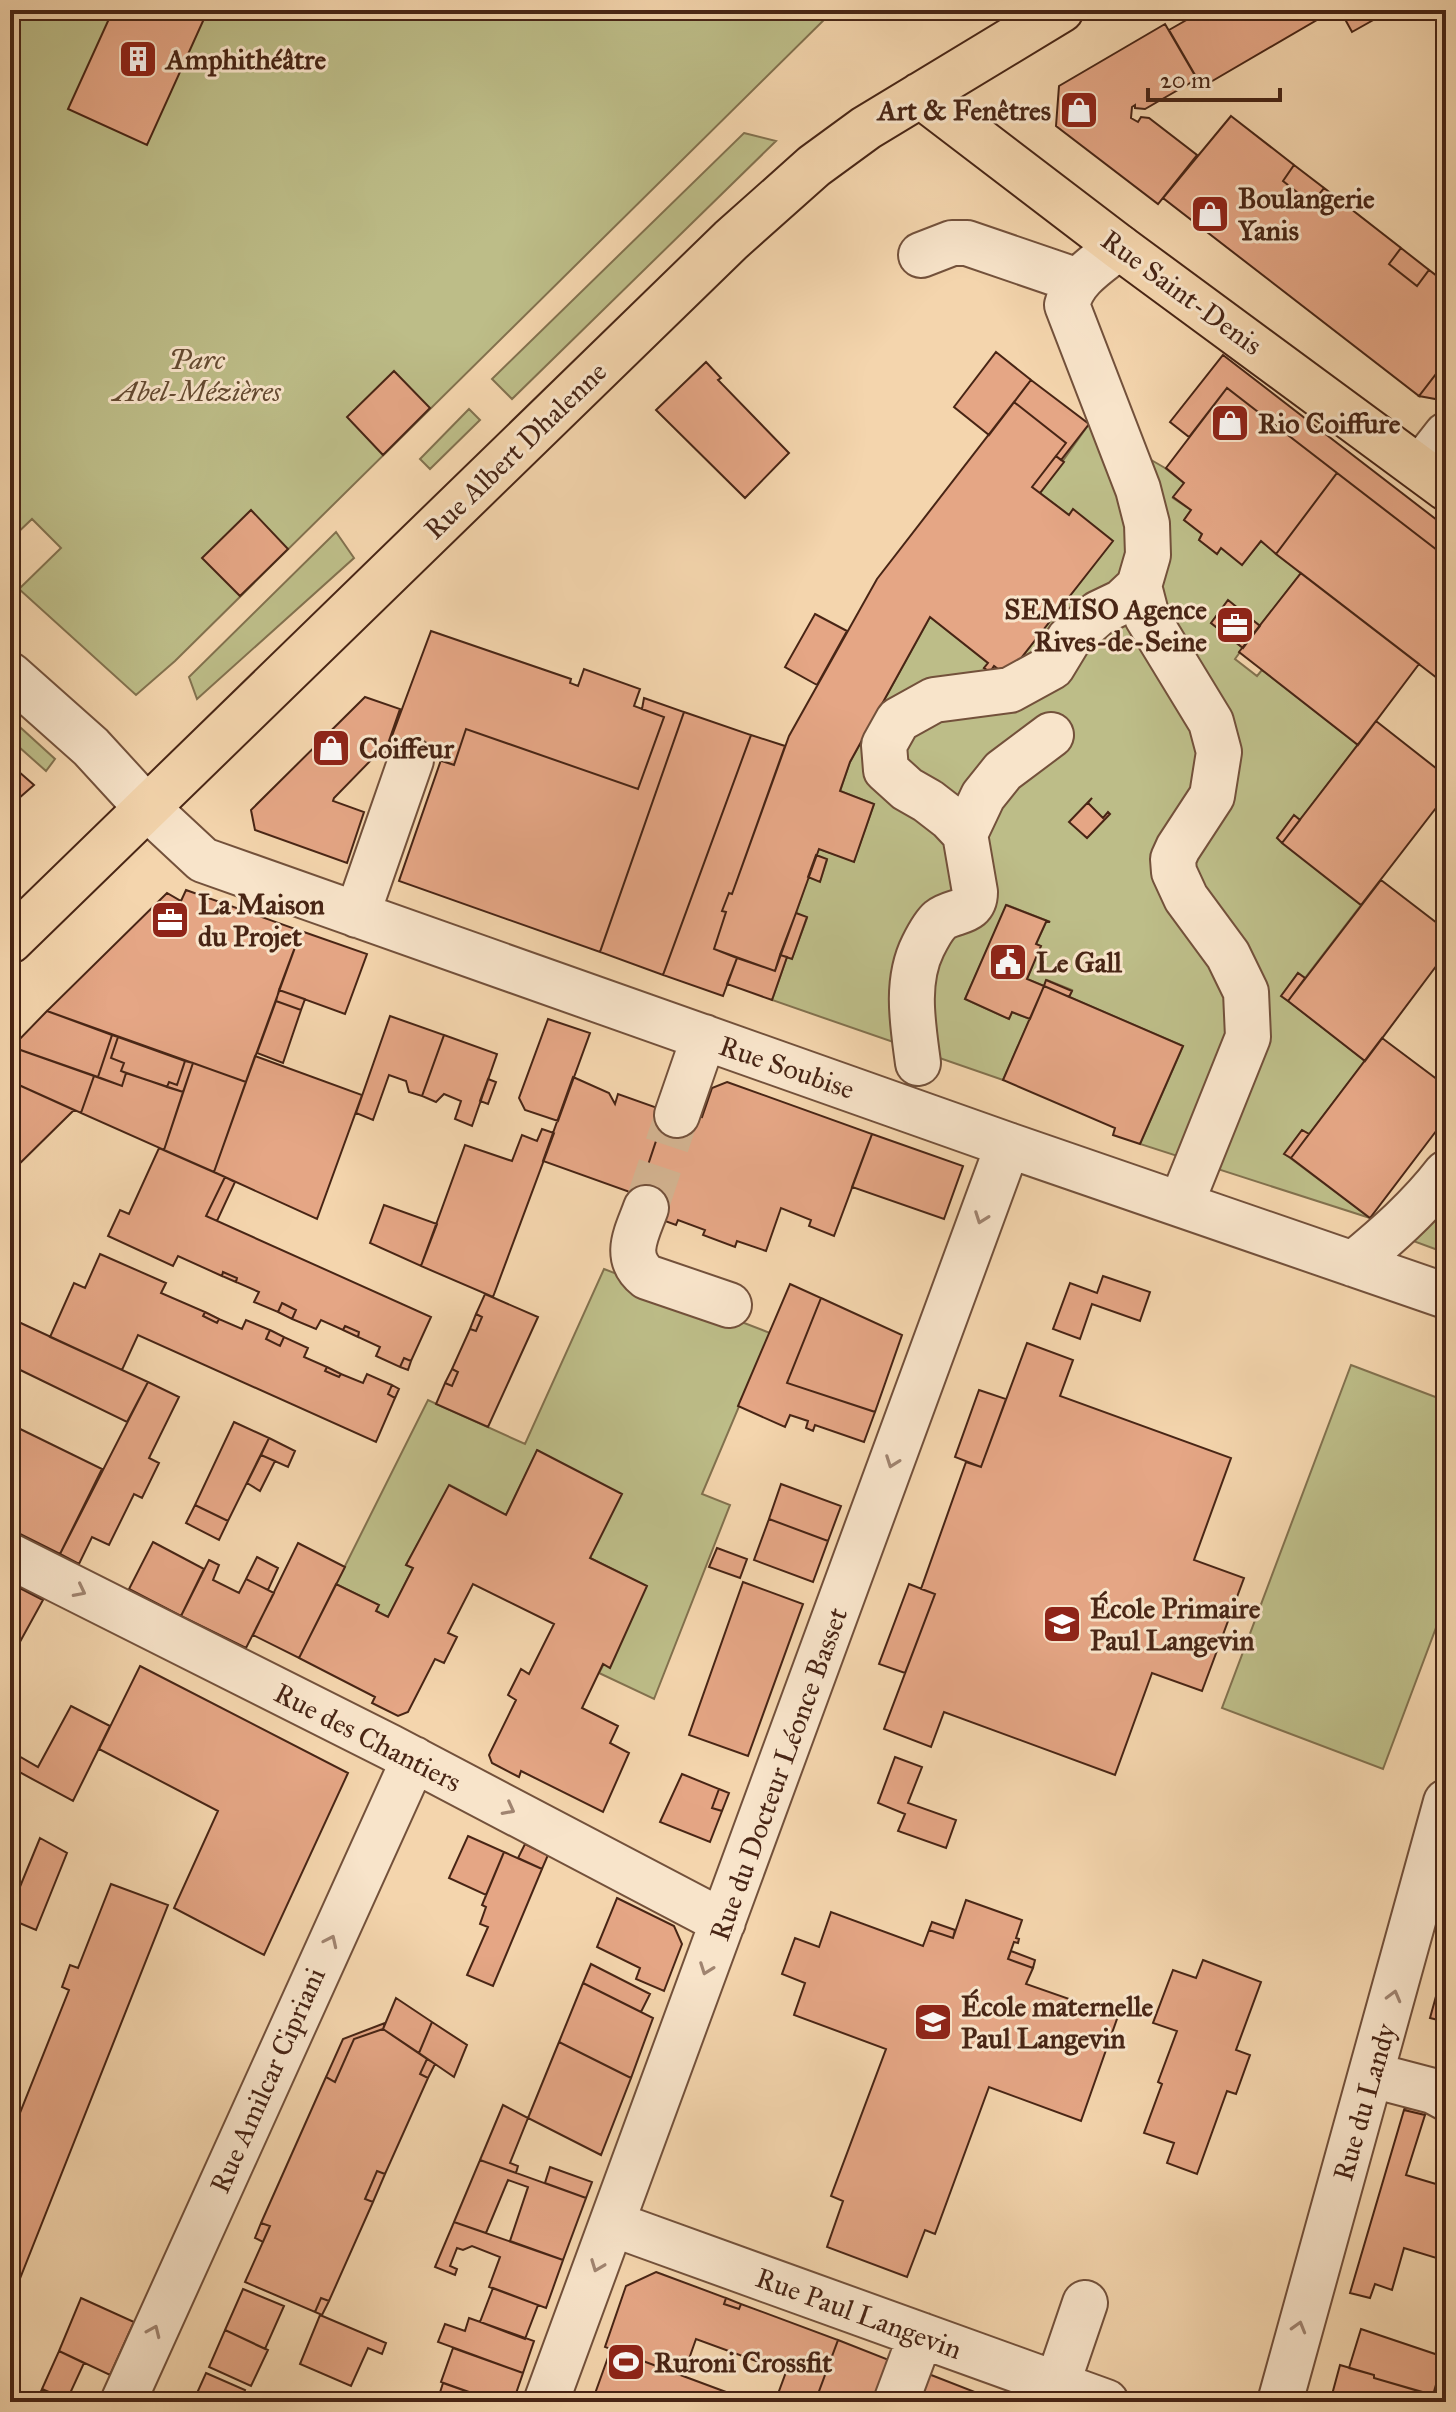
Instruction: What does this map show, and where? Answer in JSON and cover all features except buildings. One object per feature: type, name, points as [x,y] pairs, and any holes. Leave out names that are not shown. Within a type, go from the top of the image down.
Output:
[{"type":"main road","name":"Rue Albert Dhalenne","points":[[10,941],[731,240],[814,166],[866,128],[1061,10]]},
{"type":"main road","name":"Rue Saint-Denis","points":[[920,95],[1119,247],[1437,463]]},
{"type":"street","points":[[921,255],[952,243],[967,243],[1078,281]]},
{"type":"street","points":[[965,834],[950,818],[907,789],[886,770],[884,745],[898,720],[934,700],[1010,690],[1052,667],[1069,639],[1099,613],[1122,602],[1139,586],[1148,555],[1147,524],[1138,489],[1067,305],[1070,292],[1078,281],[1119,247]]},
{"type":"street","points":[[1139,586],[1147,617],[1211,722],[1219,752],[1212,796],[1178,848],[1173,859],[1174,872],[1186,898],[1228,955],[1246,992],[1248,1037],[1181,1204]]},
{"type":"street","name":"Rue Soubise","points":[[10,675],[91,747],[146,807],[203,860],[1008,1145],[1353,1264],[1441,1288]]},
{"type":"street","points":[[918,1063],[913,1023],[915,966],[922,946],[939,920],[969,909],[975,898],[965,834],[983,796],[1003,771],[1051,735]]},
{"type":"street","points":[[357,915],[411,760]]},
{"type":"street","points":[[677,1115],[704,1037]]},
{"type":"street","name":"Rue du Docteur Léonce Basset","points":[[546,2402],[1008,1145]]},
{"type":"street","points":[[1353,1264],[1394,1230],[1446,1173]]},
{"type":"street","points":[[646,1208],[634,1243],[633,1257],[637,1269],[647,1277],[729,1305]]},
{"type":"street","name":"Rue des Chantiers","points":[[10,1556],[414,1759],[723,1922]]},
{"type":"street","name":"Rue Amilcar Cipriani","points":[[123,2402],[414,1759]]},
{"type":"street","name":"Rue du Landy","points":[[1280,2402],[1446,1802]]},
{"type":"street","points":[[1372,2075],[1433,2091],[1446,2098]]},
{"type":"street","name":"Rue Paul Langevin","points":[[613,2224],[1106,2402]]},
{"type":"street","points":[[1057,2385],[1085,2303]]},
{"type":"street","points":[[896,2402],[921,2335]]},
{"type":"green space","name":"Parc Abel-Mézières","points":[[10,10],[834,10],[175,661],[136,695],[19,589],[61,548],[32,519],[10,540]]},
{"type":"green space","points":[[744,133],[776,141],[512,399],[492,379]]},
{"type":"green space","points":[[469,409],[480,420],[430,469],[420,459]]},
{"type":"green space","points":[[1089,424],[1165,468],[1184,483],[1173,498],[1191,510],[1184,520],[1202,534],[1199,540],[1217,554],[1221,548],[1242,564],[1261,541],[1301,573],[1260,626],[1228,601],[1211,623],[1243,648],[1235,659],[1257,676],[1262,670],[1358,745],[1300,820],[1294,816],[1277,838],[1361,905],[1305,978],[1298,973],[1282,996],[1365,1061],[1309,1134],[1302,1130],[1285,1154],[1370,1218],[1140,1144],[1183,1046],[1069,997],[1072,990],[1047,980],[1044,986],[1027,979],[1040,946],[1036,944],[1046,922],[1050,922],[1007,905],[965,999],[1009,1019],[1012,1012],[1030,1019],[1003,1080],[772,1000],[787,957],[792,958],[807,918],[796,913],[808,877],[820,881],[827,860],[816,855],[819,849],[854,861],[874,804],[840,791],[850,762],[930,617],[988,663],[984,668],[989,671],[994,666],[1007,676],[1112,541],[1073,510],[1069,515],[1040,493]]},
{"type":"green space","points":[[336,532],[354,558],[197,699],[189,677]]},
{"type":"green space","points":[[10,718],[55,759],[46,771],[10,739]]},
{"type":"green space","points":[[1446,1205],[1446,1253],[1405,1238]]},
{"type":"green space","points":[[604,1269],[770,1333],[702,1494],[730,1505],[654,1699],[599,1673],[646,1586],[590,1558],[537,1451],[506,1515],[450,1485],[406,1565],[413,1568],[388,1617],[376,1611],[378,1605],[336,1584],[428,1400],[525,1444]]},
{"type":"green space","points":[[1351,1365],[1446,1401],[1446,1601],[1383,1769],[1222,1708]]},
{"type":"tunnel","points":[[646,1208],[677,1115]]},
{"type":"place","name":"Amphithéâtre","points":[[138,59]]},
{"type":"place","name":"Art & Fenêtres","points":[[1079,110]]},
{"type":"place","name":"Boulangerie Yanis","points":[[1210,214]]},
{"type":"place","name":"Rio Coiffure","points":[[1230,423]]},
{"type":"place","name":"SEMISO Agence Rives-de-Seine","points":[[1235,625]]},
{"type":"place","name":"Coiffeur","points":[[331,748]]},
{"type":"place","name":"La Maison du Projet","points":[[170,920]]},
{"type":"place","name":"Le Gall","points":[[1008,962]]},
{"type":"place","name":"École Primaire Paul Langevin","points":[[1062,1624]]},
{"type":"place","name":"École maternelle Paul Langevin","points":[[933,2022]]},
{"type":"place","name":"Ruroni Crossfit","points":[[626,2362]]}]
